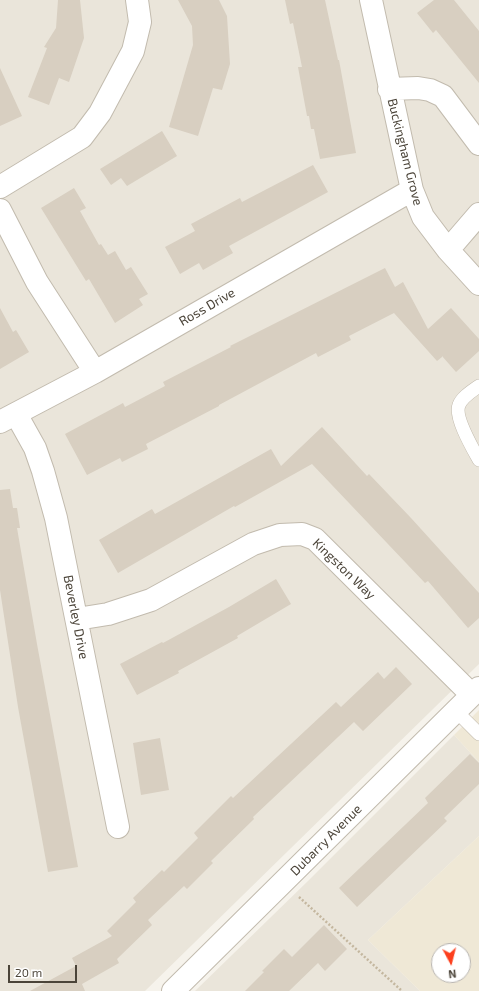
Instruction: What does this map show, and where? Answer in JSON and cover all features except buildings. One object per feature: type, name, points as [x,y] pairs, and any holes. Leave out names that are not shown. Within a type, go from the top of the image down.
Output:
[{"type":"street","points":[[0,187],[82,137],[100,113],[134,51],[140,22],[138,0]]},
{"type":"street","name":"Buckingham Grove","points":[[371,0],[412,190],[423,217],[448,250],[479,284]]},
{"type":"street","points":[[390,89],[418,88],[430,90],[443,96],[479,144]]},
{"type":"street","name":"Ross Drive","points":[[8,418],[95,372],[412,190]]},
{"type":"street","points":[[0,210],[37,282],[95,372]]},
{"type":"street","points":[[448,250],[479,214]]},
{"type":"street","name":"Beverley Drive","points":[[8,418],[35,448],[56,518],[118,827]]},
{"type":"street","name":"Kingston Way","points":[[77,619],[108,614],[151,600],[253,544],[280,534],[302,534],[315,539],[476,692]]},
{"type":"street","name":"Dubarry Avenue","points":[[173,991],[476,692]]},
{"type":"lane","points":[[479,386],[464,398],[459,405],[458,412],[460,423],[479,460]]},
{"type":"lane","points":[[456,711],[479,734]]},
{"type":"path","points":[[283,882],[402,991]]},
{"type":"shaded area","points":[[0,0],[479,0],[479,664],[145,991],[0,991]]},
{"type":"shaded area","points":[[479,710],[479,762],[454,735]]},
{"type":"shaded area","points":[[454,735],[479,762],[479,836],[368,940],[420,991],[195,991],[309,880]]},
{"type":"shaded area","points":[[479,836],[479,991],[420,991],[368,940]]}]
